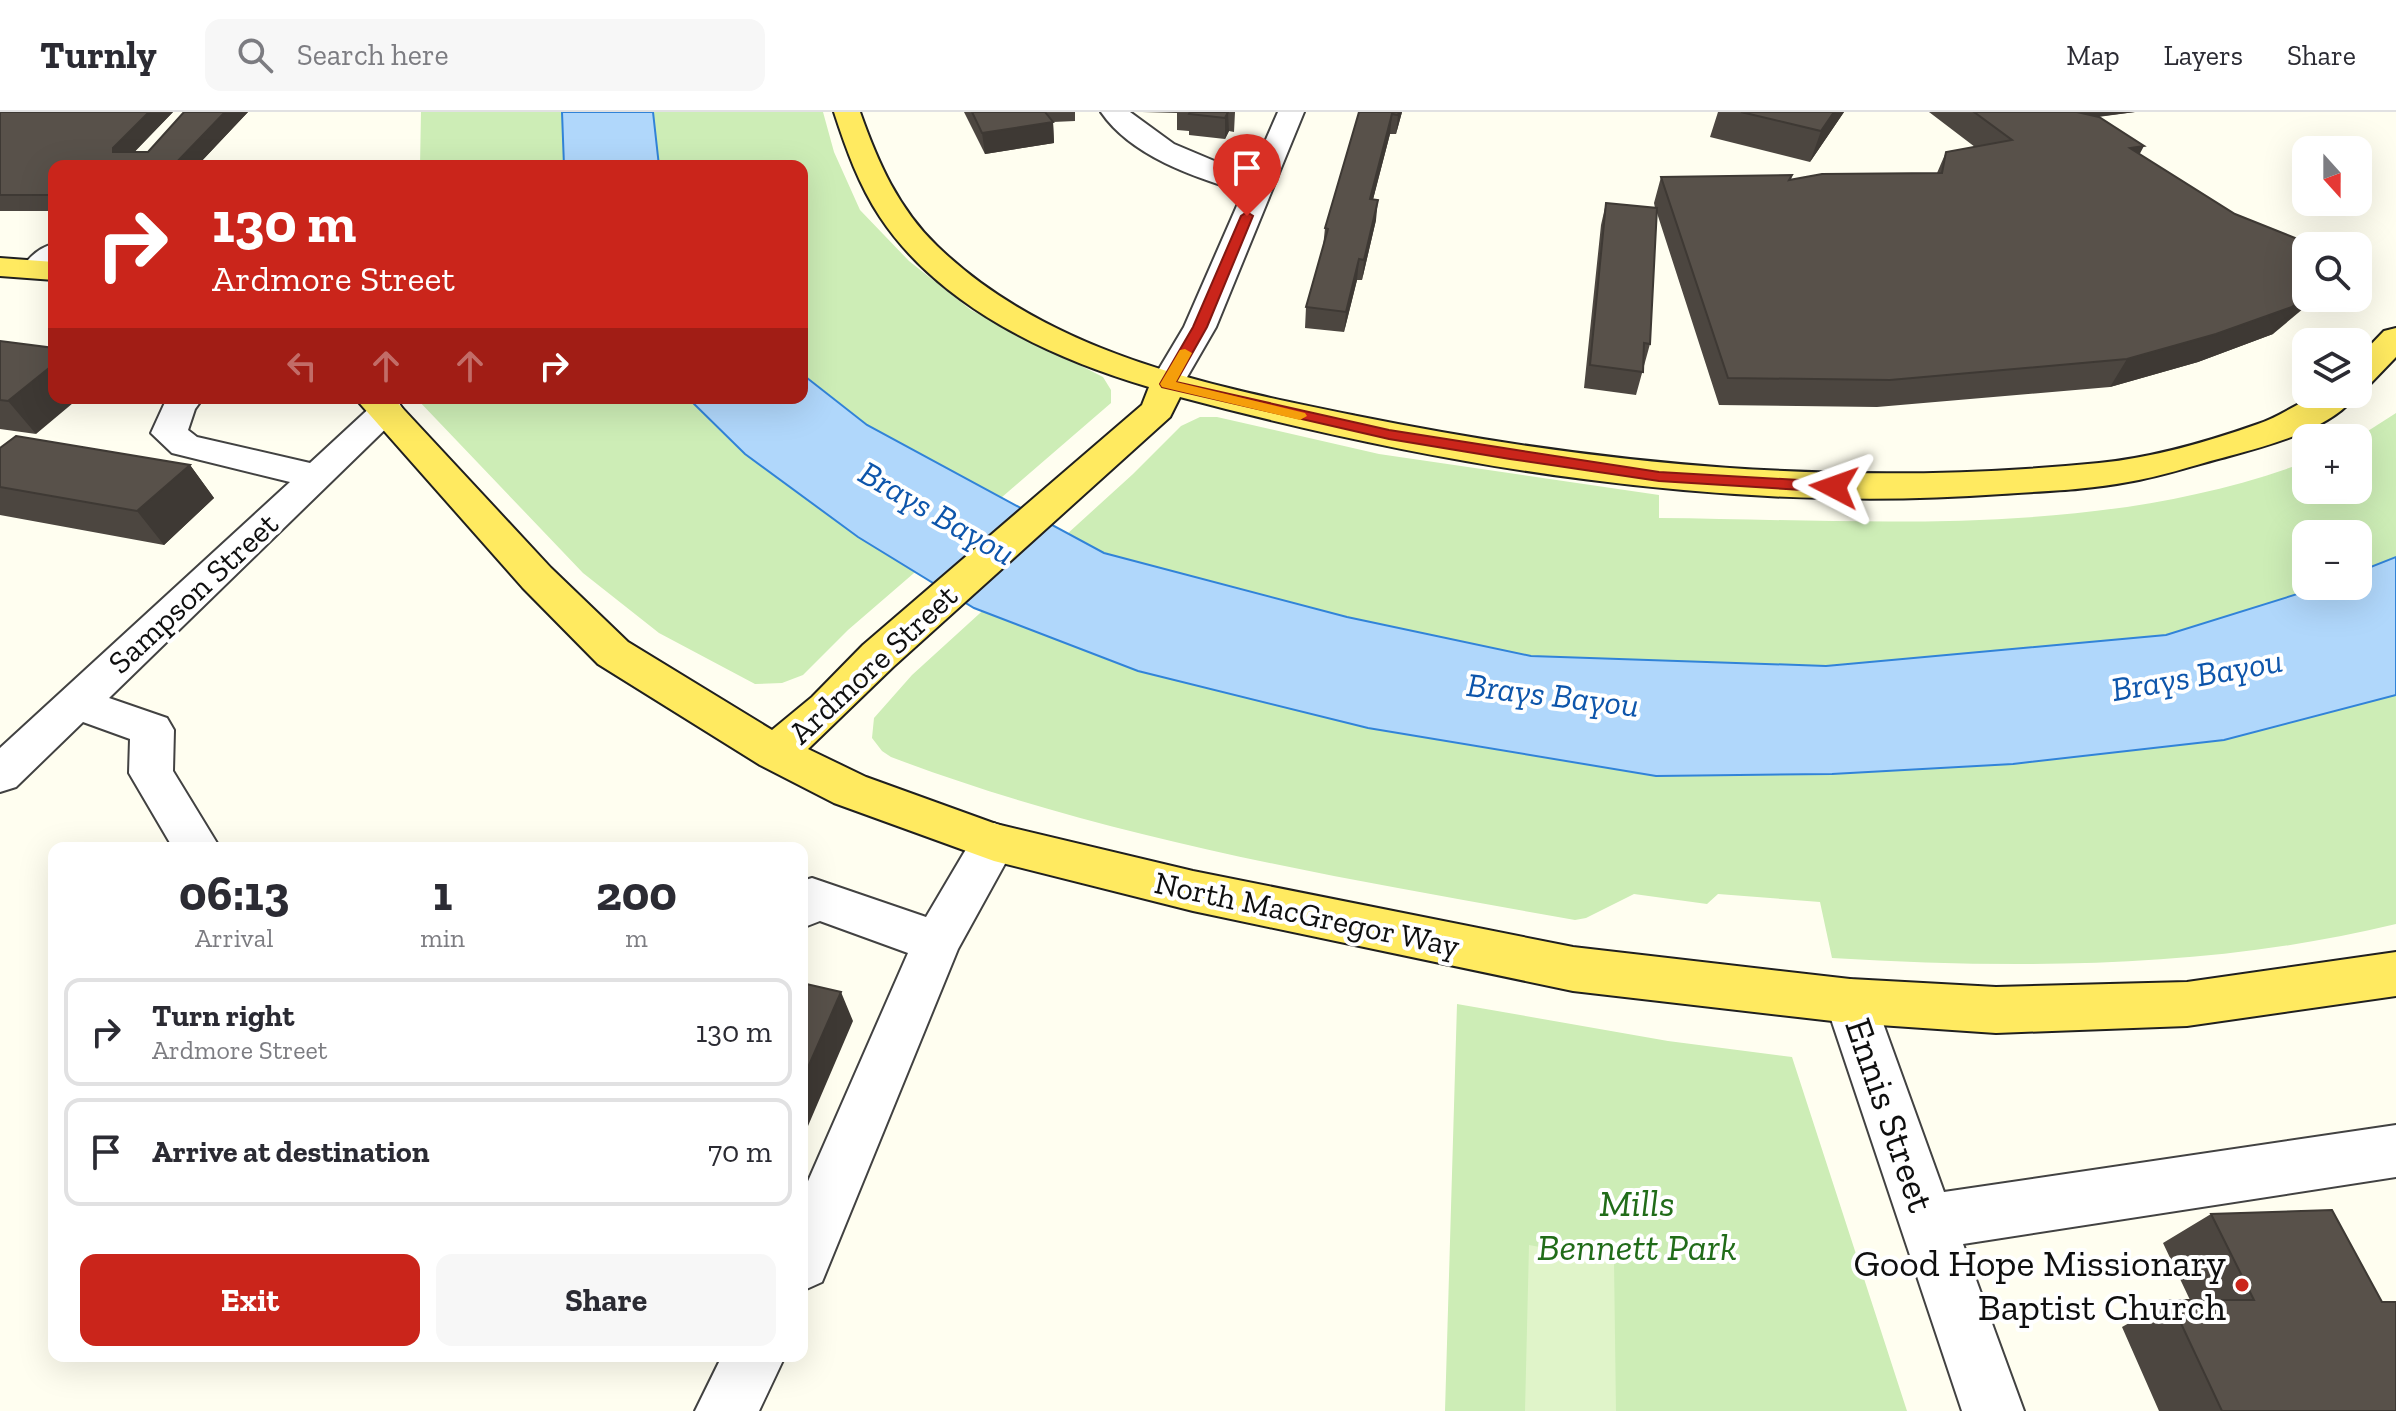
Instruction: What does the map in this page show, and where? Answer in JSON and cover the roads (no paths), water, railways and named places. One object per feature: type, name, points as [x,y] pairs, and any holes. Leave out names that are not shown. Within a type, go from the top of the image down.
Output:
[{"type":"main road","points":[[847,112],[863,164],[877,193],[901,228],[925,252],[980,296],[1056,339],[1167,384],[1389,435],[1659,476],[1834,487],[1973,486],[2131,471],[2266,435],[2315,408]]},
{"type":"main road","points":[[0,267],[48,264]]},
{"type":"main road","points":[[2372,363],[2396,338]]},
{"type":"main road","name":"Ardmore Street","points":[[775,753],[827,708],[878,656],[1158,410],[1167,384]]},
{"type":"main road","name":"North MacGregor Way","points":[[379,405],[537,578],[613,653],[775,753],[850,790],[994,842],[1193,891],[1573,969],[1850,1001],[1996,1010],[2187,1004],[2396,974]]},
{"type":"street","points":[[1114,112],[1161,151],[1259,188]]},
{"type":"street","name":"Ardmore Street","points":[[1167,384],[1200,327],[1291,112]]},
{"type":"street","points":[[181,404],[169,433],[185,445],[318,477]]},
{"type":"street","name":"Sampson Street","points":[[7,761],[76,703],[318,477],[379,405]]},
{"type":"street","points":[[76,703],[152,730],[151,773],[193,842]]},
{"type":"street","points":[[808,1248],[937,942],[994,842]]},
{"type":"street","points":[[808,902],[812,898],[937,942]]},
{"type":"street","name":"Ennis Street","points":[[1850,1001],[1993,1411]]},
{"type":"street","points":[[1927,1222],[2396,1151]]},
{"type":"street","points":[[726,1411],[752,1362]]},
{"type":"water","points":[[562,112],[653,112],[658,160],[564,160]]},
{"type":"water","name":"Brays Bayou","points":[[808,379],[867,425],[1104,553],[1347,617],[1531,656],[1826,666],[2166,635],[2292,596],[2292,600],[2372,600],[2372,566],[2396,557],[2396,695],[2224,740],[2013,764],[1832,774],[1656,776],[1368,728],[1138,671],[974,608],[858,537],[745,454],[694,404],[808,404]]},
{"type":"place","name":"Good Hope Missionary Baptist Church","points":[[2242,1285]]},
{"type":"park label","name":"Mills Bennett Park","points":[[1637,1225]]}]
